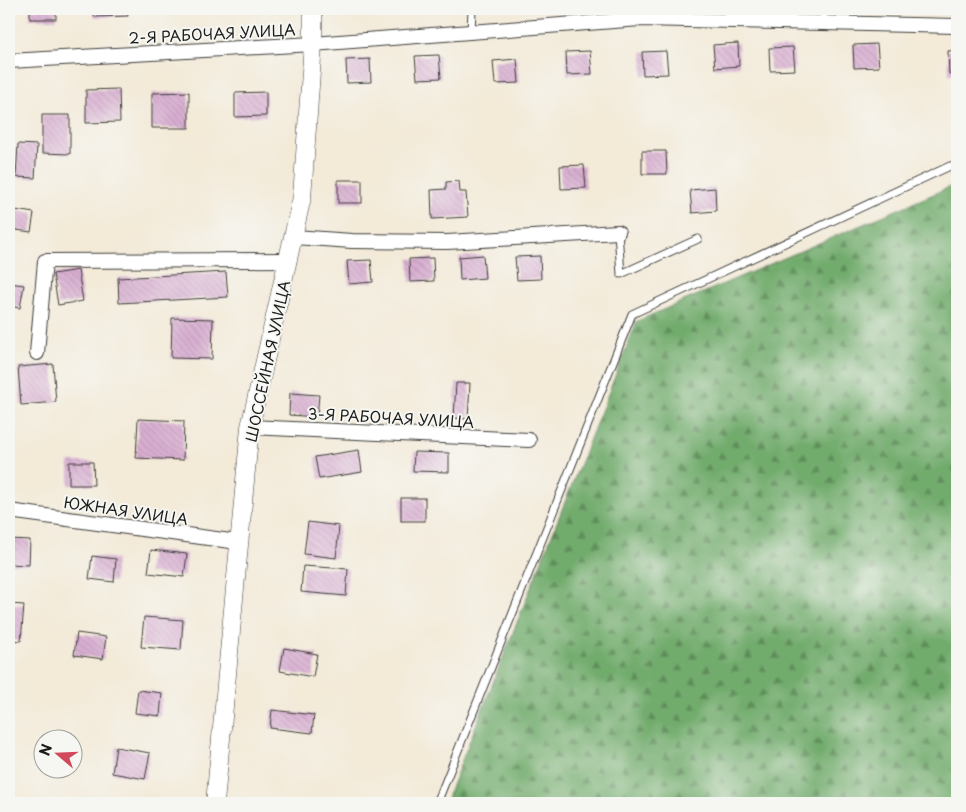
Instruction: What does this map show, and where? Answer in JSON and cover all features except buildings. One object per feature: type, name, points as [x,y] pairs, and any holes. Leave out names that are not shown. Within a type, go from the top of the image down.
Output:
[{"type":"street","name":"ШОССЕЙНАЯ УЛИЦА","points":[[215,803],[250,427],[302,197],[313,44],[313,9]]},
{"type":"street","name":"2-Я РАБОЧАЯ УЛИЦА","points":[[9,61],[313,44],[471,32],[640,14],[824,23],[957,26]]},
{"type":"street","points":[[294,237],[447,242],[618,232]]},
{"type":"street","points":[[37,353],[45,261],[289,260]]},
{"type":"street","name":"3-Я РАБОЧАЯ УЛИЦА","points":[[250,427],[529,440]]},
{"type":"street","name":"ЮЖНАЯ УЛИЦА","points":[[9,511],[238,542]]},
{"type":"lane","points":[[471,32],[472,9]]},
{"type":"lane","points":[[824,9],[824,23]]},
{"type":"lane","points":[[437,803],[632,314],[957,164]]},
{"type":"lane","points":[[618,232],[621,274],[698,239]]},
{"type":"green space","points":[[957,184],[957,803],[445,803],[637,321]]}]
